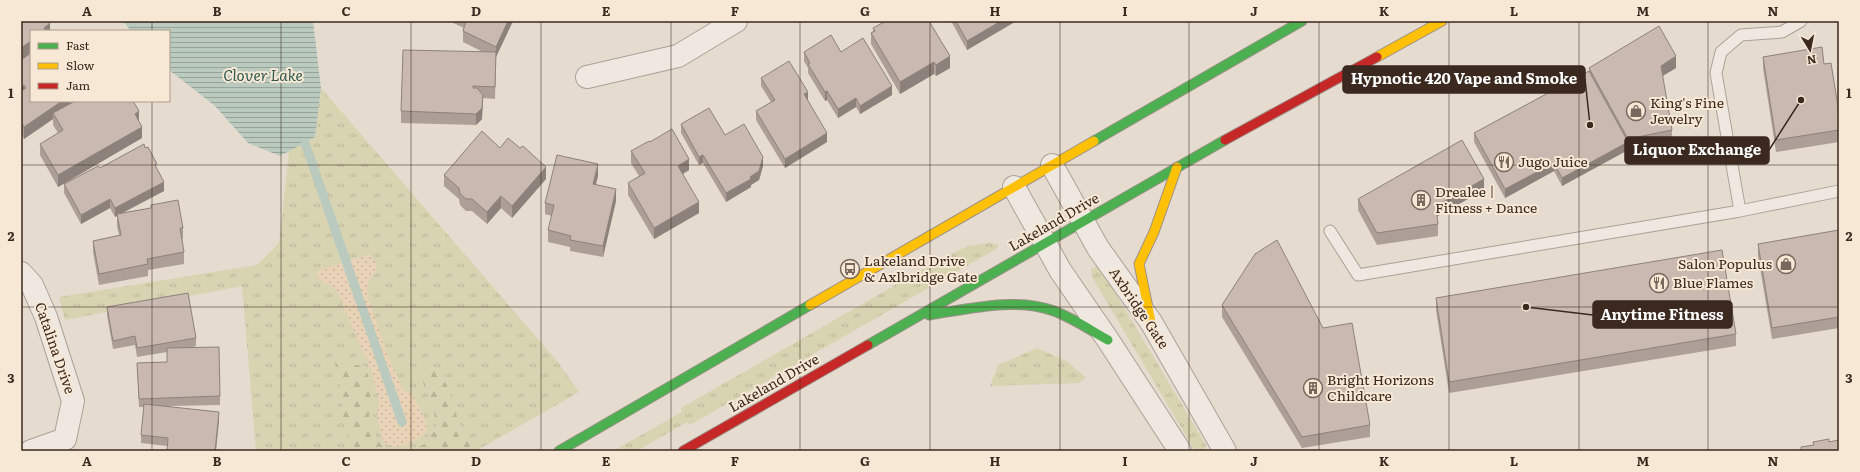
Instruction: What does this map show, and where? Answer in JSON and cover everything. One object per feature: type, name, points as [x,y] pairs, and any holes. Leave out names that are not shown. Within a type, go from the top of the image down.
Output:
[{"type":"main road","points":[[559,451],[1302,21]]},
{"type":"main road","name":"Lakeland Drive","points":[[683,451],[1177,167],[1442,21]]},
{"type":"main road","points":[[1151,322],[1139,264],[1154,232],[1177,167]]},
{"type":"main road","points":[[918,316],[1001,305],[1033,306],[1053,311],[1108,340]]},
{"type":"street","points":[[587,77],[678,56],[736,21]]},
{"type":"street","name":"Axbridge Gate","points":[[1052,165],[1098,248],[1151,322],[1225,451]]},
{"type":"street","points":[[1014,188],[1060,270],[1108,340],[1180,451]]},
{"type":"street","name":"Catalina Drive","points":[[21,273],[32,285],[46,317],[73,401],[65,439],[31,451]]},
{"type":"lane","points":[[1740,211],[1716,73],[1720,52],[1741,35],[1782,32],[1801,21]]},
{"type":"lane","points":[[1330,231],[1358,275],[1740,211],[1839,191]]},
{"type":"green space","points":[[321,88],[557,361],[579,392],[476,451],[256,451],[242,286],[65,320],[59,297],[257,265],[279,243],[289,151],[315,137]]},
{"type":"green space","points":[[989,243],[998,244],[998,248],[690,425],[687,422],[637,451],[613,451],[682,412],[681,408],[939,260],[968,246]]},
{"type":"green space","points":[[1097,266],[1101,269],[1206,445],[1204,451],[1195,451],[1092,277],[1091,269]]},
{"type":"green space","points":[[1037,348],[1068,362],[1086,378],[1079,383],[990,386],[998,365]]},
{"type":"green space","points":[[335,363],[365,366],[371,384],[369,421],[379,442],[386,451],[353,451],[343,418],[343,398]]},
{"type":"green space","points":[[432,364],[447,385],[459,423],[472,441],[472,447],[467,451],[409,451],[423,445],[437,428],[433,407],[418,370]]},
{"type":"sand","points":[[370,254],[376,263],[376,272],[369,280],[367,289],[369,300],[388,356],[403,389],[413,395],[426,422],[427,430],[424,436],[403,446],[395,447],[384,444],[377,418],[379,402],[371,370],[337,291],[317,276],[318,271],[325,268]]},
{"type":"water","name":"Clover Lake","points":[[123,21],[313,21],[321,88],[315,137],[280,156],[248,143],[214,105],[170,71],[170,30],[130,30]]},
{"type":"building","points":[[21,21],[49,21],[50,23],[44,28],[45,30],[30,30],[30,42],[21,48]]},
{"type":"building","points":[[466,21],[508,21],[496,47],[463,31]]},
{"type":"building","points":[[886,21],[929,21],[950,56],[936,65],[934,62],[900,82],[871,33],[875,31],[873,28]]},
{"type":"building","points":[[956,21],[1001,21],[967,41]]},
{"type":"building","name":"King's Fine Jewelry","points":[[1659,26],[1676,56],[1661,66],[1672,130],[1628,139],[1589,68]]},
{"type":"building","points":[[831,35],[841,52],[863,38],[892,86],[860,106],[856,98],[838,109],[827,91],[825,92],[808,64],[810,63],[804,52]]},
{"type":"building","points":[[1822,47],[1824,64],[1831,63],[1839,113],[1839,130],[1776,140],[1763,57]]},
{"type":"building","points":[[403,50],[496,52],[495,87],[473,86],[473,88],[477,88],[483,95],[482,108],[476,114],[401,111]]},
{"type":"building","points":[[30,54],[30,102],[61,102],[24,127],[21,122],[21,91],[26,88],[24,85],[21,87],[21,60]]},
{"type":"building","points":[[789,61],[808,92],[804,94],[827,133],[785,159],[756,111],[775,100],[761,78]]},
{"type":"building","points":[[1589,71],[1628,142],[1562,178],[1554,163],[1505,189],[1474,133]]},
{"type":"building","points":[[73,102],[134,102],[139,111],[135,114],[142,127],[58,175],[40,144],[63,130],[53,113]]},
{"type":"building","points":[[709,108],[725,135],[744,124],[763,157],[759,171],[750,177],[751,179],[726,193],[703,155],[699,157],[681,124]]},
{"type":"building","points":[[672,129],[689,159],[678,166],[699,202],[654,228],[628,183],[645,173],[631,151]]},
{"type":"building","points":[[482,131],[500,148],[508,138],[520,148],[523,146],[546,167],[512,206],[501,196],[487,212],[472,199],[466,199],[460,194],[459,188],[444,175]]},
{"type":"building","name":"Drealee | Fitness + Dance","points":[[1462,140],[1484,179],[1436,206],[1438,224],[1377,233],[1358,199]]},
{"type":"building","points":[[144,144],[145,148],[148,147],[157,164],[155,165],[164,182],[115,208],[110,199],[81,215],[64,184],[98,166],[100,168]]},
{"type":"building","points":[[557,155],[598,164],[593,184],[616,189],[603,246],[570,240],[571,236],[548,230],[554,205],[545,203]]},
{"type":"building","points":[[178,200],[183,228],[180,228],[184,252],[147,259],[148,264],[99,274],[93,241],[121,235],[117,214],[151,208],[151,205]]},
{"type":"building","points":[[1839,230],[1839,317],[1772,328],[1758,244]]},
{"type":"building","name":"Bright Horizons Childcare","points":[[1277,240],[1323,328],[1352,323],[1370,425],[1302,437],[1222,305],[1255,254]]},
{"type":"building","points":[[1722,250],[1736,334],[1449,382],[1436,298]]},
{"type":"building","points":[[188,293],[196,338],[137,348],[135,336],[113,341],[107,307]]},
{"type":"building","points":[[219,347],[220,396],[139,399],[137,363],[167,362],[167,348]]},
{"type":"building","points":[[144,404],[219,412],[215,451],[167,451],[168,438],[141,435]]},
{"type":"building","points":[[1829,439],[1829,442],[1839,440],[1839,451],[1793,451],[1801,450],[1801,447],[1814,445],[1813,442]]},
{"type":"waterway","points":[[305,143],[402,422]]},
{"type":"traffic: fast","points":[[1094,141],[1302,21]]},
{"type":"traffic: fast","points":[[868,345],[1225,140]]},
{"type":"traffic: fast","points":[[559,451],[810,305]]},
{"type":"traffic: fast","points":[[929,315],[976,307],[1008,305],[1039,307],[1068,317],[1108,340]]},
{"type":"traffic: slow","points":[[1377,57],[1442,21]]},
{"type":"traffic: slow","points":[[810,305],[1094,141]]},
{"type":"traffic: slow","points":[[1151,322],[1139,264],[1154,232],[1177,167]]},
{"type":"traffic: jam","points":[[1225,140],[1377,57]]},
{"type":"traffic: jam","points":[[683,451],[868,345]]},
{"type":"place","name":"Liquor Exchange","points":[[1801,100]]},
{"type":"place","name":"King's Fine Jewelry","points":[[1636,111]]},
{"type":"place","name":"Hypnotic 420 Vape and Smoke","points":[[1590,125]]},
{"type":"place","name":"Jugo Juice","points":[[1504,162]]},
{"type":"place","name":"Drealee | Fitness + Dance","points":[[1421,200]]},
{"type":"place","name":"Salon Populus","points":[[1786,264]]},
{"type":"place","name":"Lakeland Drive & Axlbridge Gate","points":[[850,269]]},
{"type":"place","name":"Blue Flames","points":[[1659,283]]},
{"type":"place","name":"Anytime Fitness","points":[[1526,307]]},
{"type":"place","name":"Bright Horizons Childcare","points":[[1313,388]]}]
